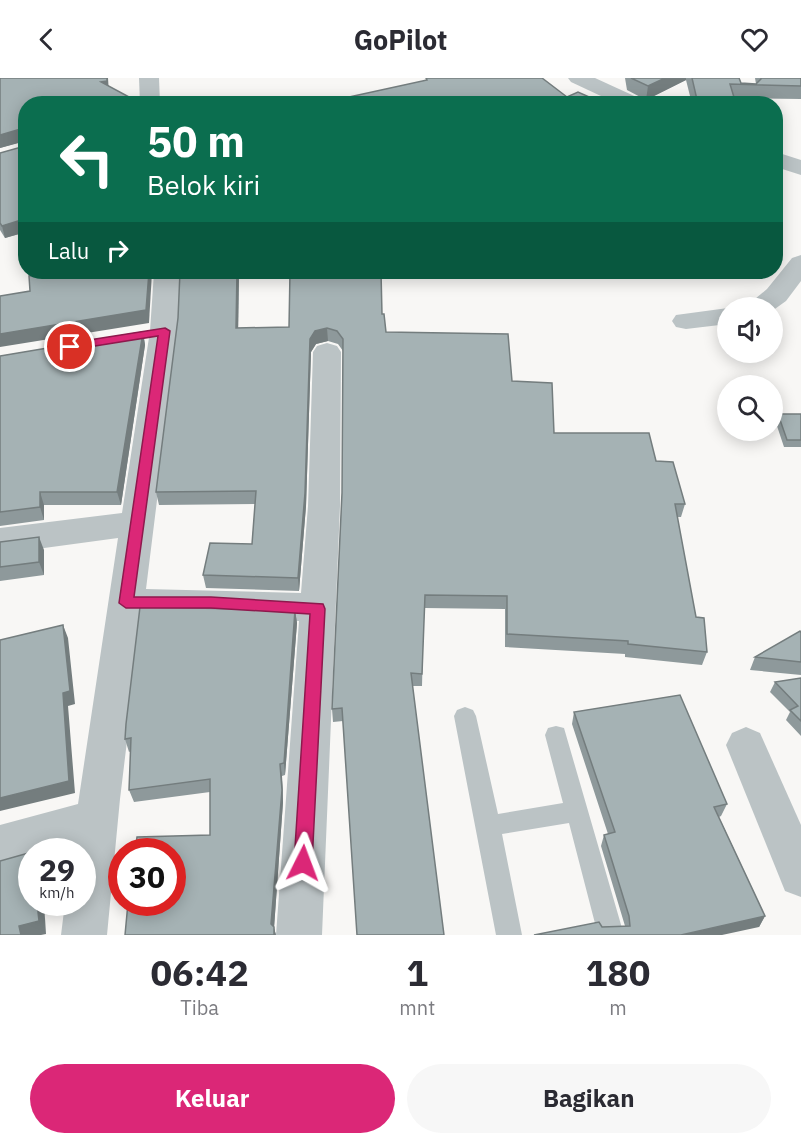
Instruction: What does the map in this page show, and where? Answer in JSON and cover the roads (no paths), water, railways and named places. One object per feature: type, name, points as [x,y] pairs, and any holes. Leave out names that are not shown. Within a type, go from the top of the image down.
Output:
[{"type":"street","points":[[149,78],[150,96]]},
{"type":"street","points":[[578,78],[618,96]]},
{"type":"street","points":[[783,162],[801,168]]},
{"type":"street","points":[[773,297],[801,263]]},
{"type":"street","points":[[84,935],[96,818],[137,523],[153,333],[165,279]]},
{"type":"street","points":[[686,321],[717,317]]},
{"type":"street","points":[[299,935],[324,506],[327,351]]},
{"type":"street","points":[[0,541],[137,523]]},
{"type":"street","points":[[126,603],[211,603],[318,609]]},
{"type":"street","points":[[746,745],[801,876]]},
{"type":"street","points":[[0,845],[96,818]]},
{"type":"lane","points":[[465,716],[489,826],[509,935]]},
{"type":"lane","points":[[556,735],[611,935]]},
{"type":"lane","points":[[489,826],[577,811]]}]
